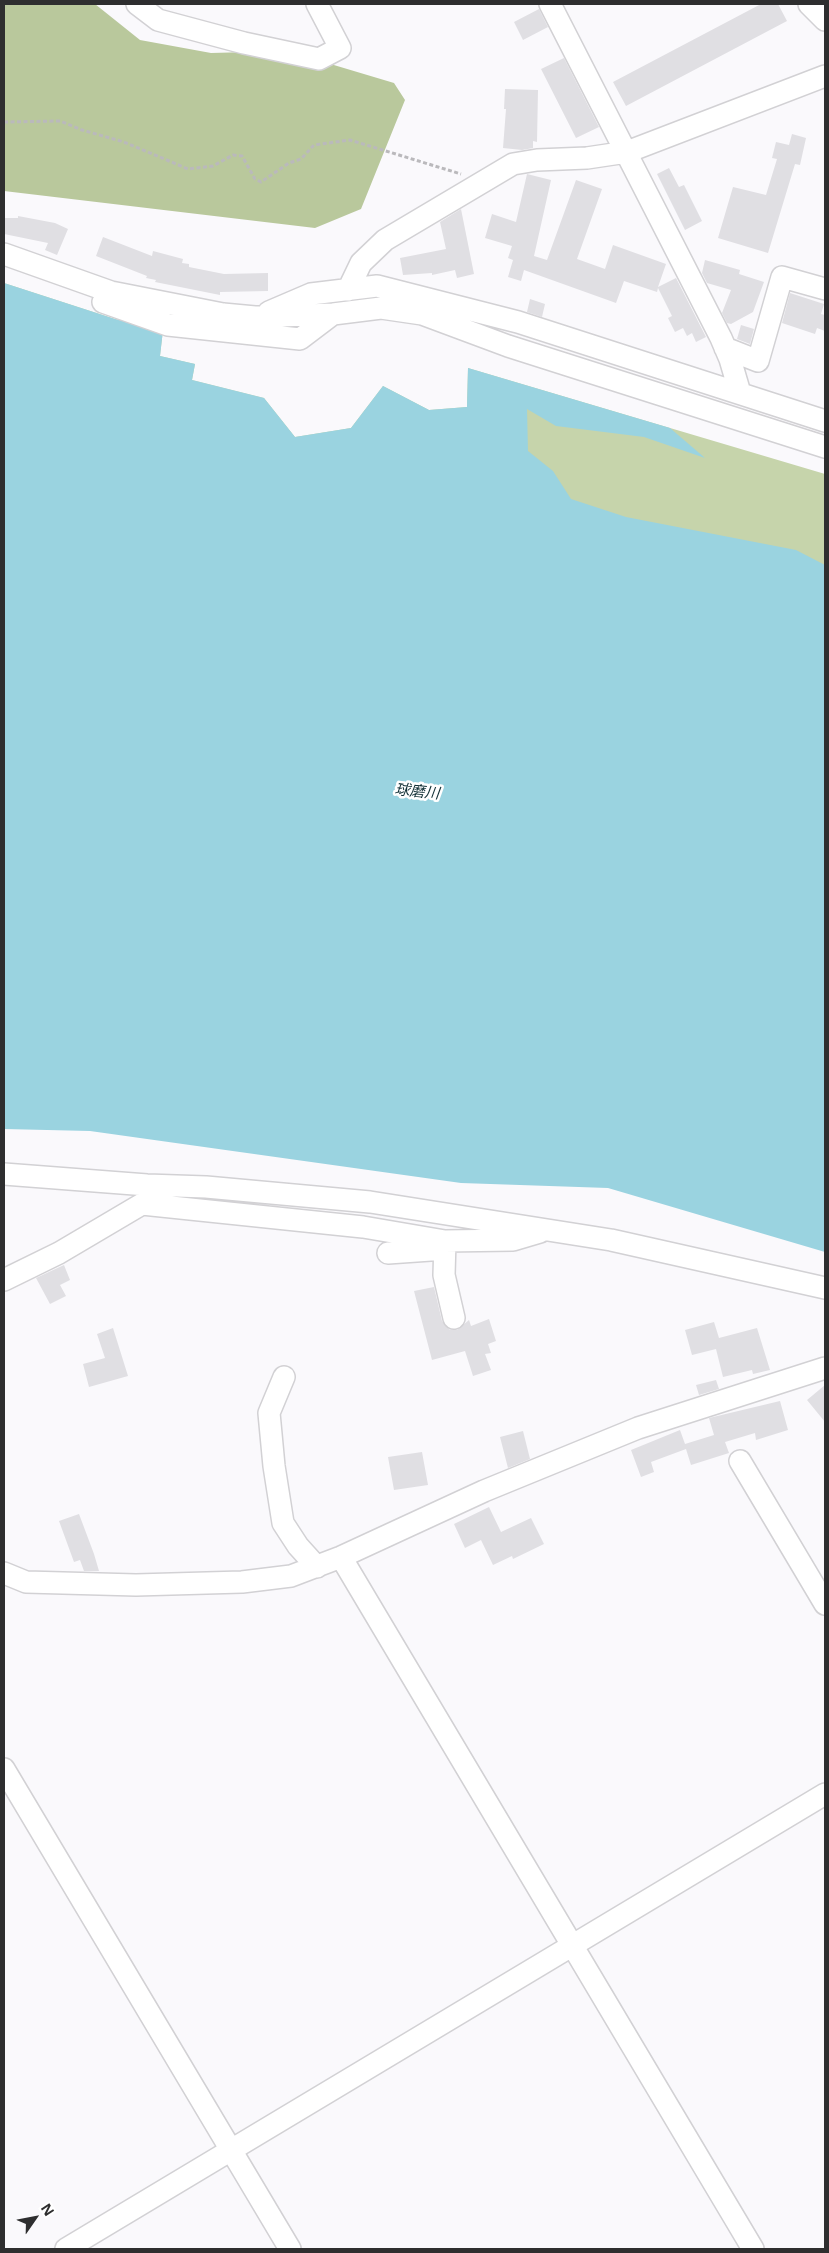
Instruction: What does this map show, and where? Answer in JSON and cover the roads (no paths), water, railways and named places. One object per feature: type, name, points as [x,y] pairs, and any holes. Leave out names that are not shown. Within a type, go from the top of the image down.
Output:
[{"type":"street","points":[[138,4],[158,20],[244,42],[319,58],[340,48],[317,4]]},
{"type":"street","points":[[550,4],[627,152],[725,348],[740,393]]},
{"type":"street","points":[[809,4],[825,20]]},
{"type":"street","points":[[348,290],[361,263],[385,240],[513,164],[537,160],[587,158],[627,152],[825,76]]},
{"type":"street","points":[[4,254],[111,292],[224,314],[255,317],[333,314],[381,308],[422,314],[508,346],[825,447]]},
{"type":"street","points":[[4,268],[168,325],[300,339],[333,314]]},
{"type":"street","points":[[725,348],[758,361],[782,277],[825,289]]},
{"type":"street","points":[[255,317],[311,294],[377,286],[518,322],[825,421]]},
{"type":"street","points":[[4,1174],[147,1185],[206,1187],[370,1202],[611,1240],[825,1288]]},
{"type":"street","points":[[4,1280],[59,1253],[142,1204],[363,1227],[445,1245]]},
{"type":"street","points":[[388,1253],[445,1245],[513,1240],[545,1230]]},
{"type":"street","points":[[445,1245],[444,1275],[454,1318]]},
{"type":"street","points":[[4,1573],[26,1582],[136,1585],[242,1582],[291,1576],[341,1557],[484,1491],[638,1428],[825,1368]]},
{"type":"street","points":[[284,1377],[269,1413],[274,1466],[283,1523],[298,1546],[317,1567]]},
{"type":"street","points":[[740,1461],[825,1604]]},
{"type":"street","points":[[341,1557],[753,2249]]},
{"type":"street","points":[[4,1769],[290,2249]]},
{"type":"street","points":[[66,2249],[825,1794]]},
{"type":"water","name":"球磨川","points":[[4,283],[115,319],[163,330],[160,356],[195,364],[192,380],[264,398],[295,437],[351,428],[383,386],[429,410],[467,407],[468,368],[670,428],[705,458],[644,437],[556,426],[527,409],[528,451],[553,471],[571,499],[626,517],[796,550],[825,565],[825,1252],[608,1188],[461,1183],[90,1131],[4,1129]]}]
